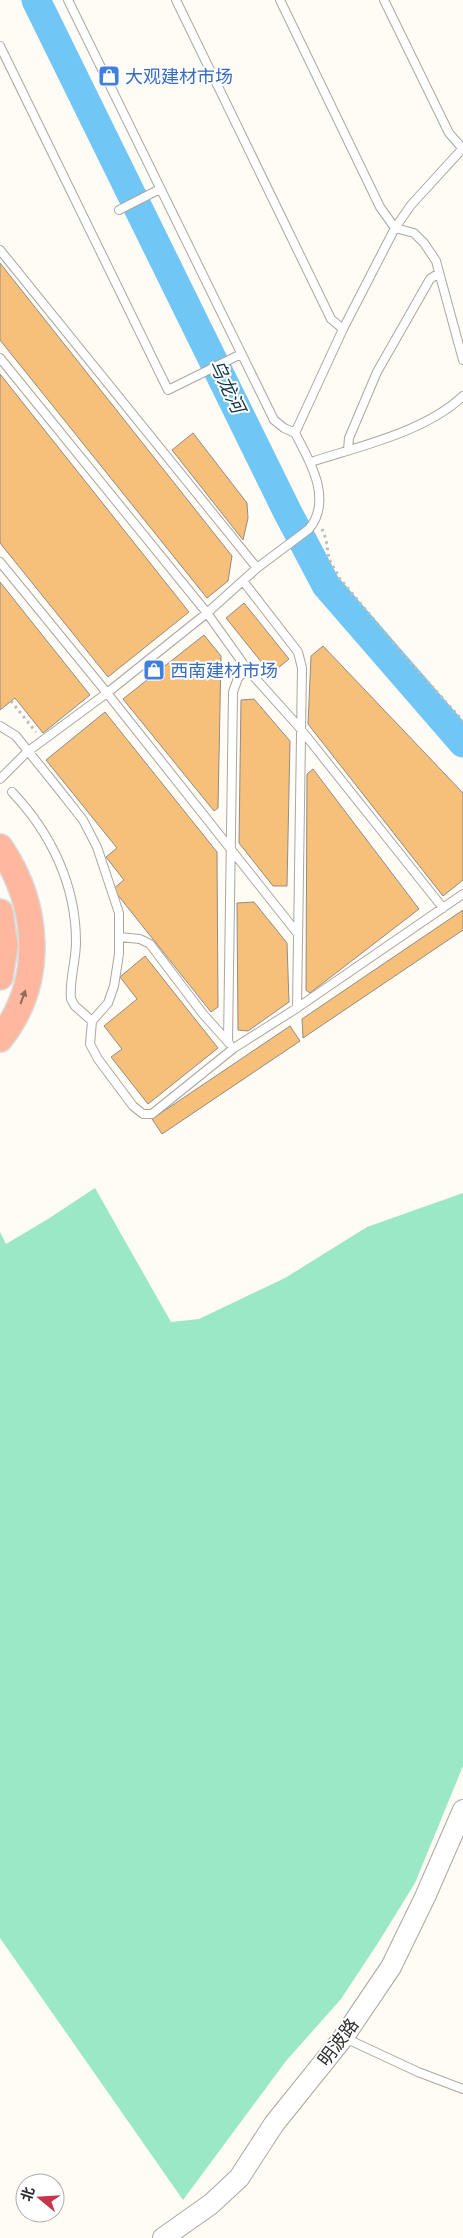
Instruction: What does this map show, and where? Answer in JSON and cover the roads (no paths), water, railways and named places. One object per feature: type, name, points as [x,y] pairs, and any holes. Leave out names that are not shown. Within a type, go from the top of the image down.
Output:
[{"type":"main road","points":[[0,847],[9,860],[24,893],[32,928],[33,947],[28,984],[22,1002],[0,1040]]},
{"type":"main road","points":[[0,912],[4,946],[0,977]]},
{"type":"street","name":"明波路","points":[[163,2238],[211,2204],[239,2178],[274,2124],[343,2038],[391,1967],[426,1897],[463,1810]]},
{"type":"lane","points":[[0,779],[27,752],[107,693],[207,613],[268,559],[310,529],[316,520],[320,495],[311,462],[295,432],[284,428],[274,420],[68,0]]},
{"type":"lane","points":[[176,0],[332,319],[343,329]]},
{"type":"lane","points":[[280,0],[380,207],[395,228],[414,233],[424,242],[436,261],[463,360]]},
{"type":"lane","points":[[295,432],[343,329],[395,228],[411,205],[463,148],[449,133],[384,0]]},
{"type":"lane","points":[[0,46],[168,390],[241,354]]},
{"type":"lane","points":[[119,210],[160,189]]},
{"type":"lane","points":[[0,250],[257,568]]},
{"type":"lane","points":[[348,450],[349,438],[377,372],[430,279],[439,273]]},
{"type":"lane","points":[[0,358],[207,613],[247,668],[299,727],[443,908]]},
{"type":"lane","points":[[311,462],[412,428],[450,408],[463,396]]},
{"type":"lane","points":[[0,562],[107,693],[298,934]]},
{"type":"lane","points":[[243,581],[298,652],[302,668],[299,727],[297,1008]]},
{"type":"lane","points":[[231,1045],[229,848],[233,692],[238,678],[247,668]]},
{"type":"lane","points":[[0,726],[16,736],[82,820],[97,847],[119,913],[119,937],[114,986],[108,1003],[92,1021],[90,1044],[98,1059],[133,1106],[143,1114],[152,1114],[231,1045],[297,1008],[463,894]]},
{"type":"lane","points":[[12,792],[38,822],[53,848],[65,875],[70,894],[76,936],[71,1000],[92,1021]]},
{"type":"lane","points":[[119,937],[140,938],[150,944],[203,1014],[231,1045]]},
{"type":"lane","points":[[343,2038],[418,2072],[463,2089]]},
{"type":"waterway","name":"乌龙河","points":[[36,0],[287,511],[326,585],[463,743]]},
{"type":"place","name":"大观建材市场","points":[[109,76]]},
{"type":"place","name":"西南建材市场","points":[[154,670]]}]
